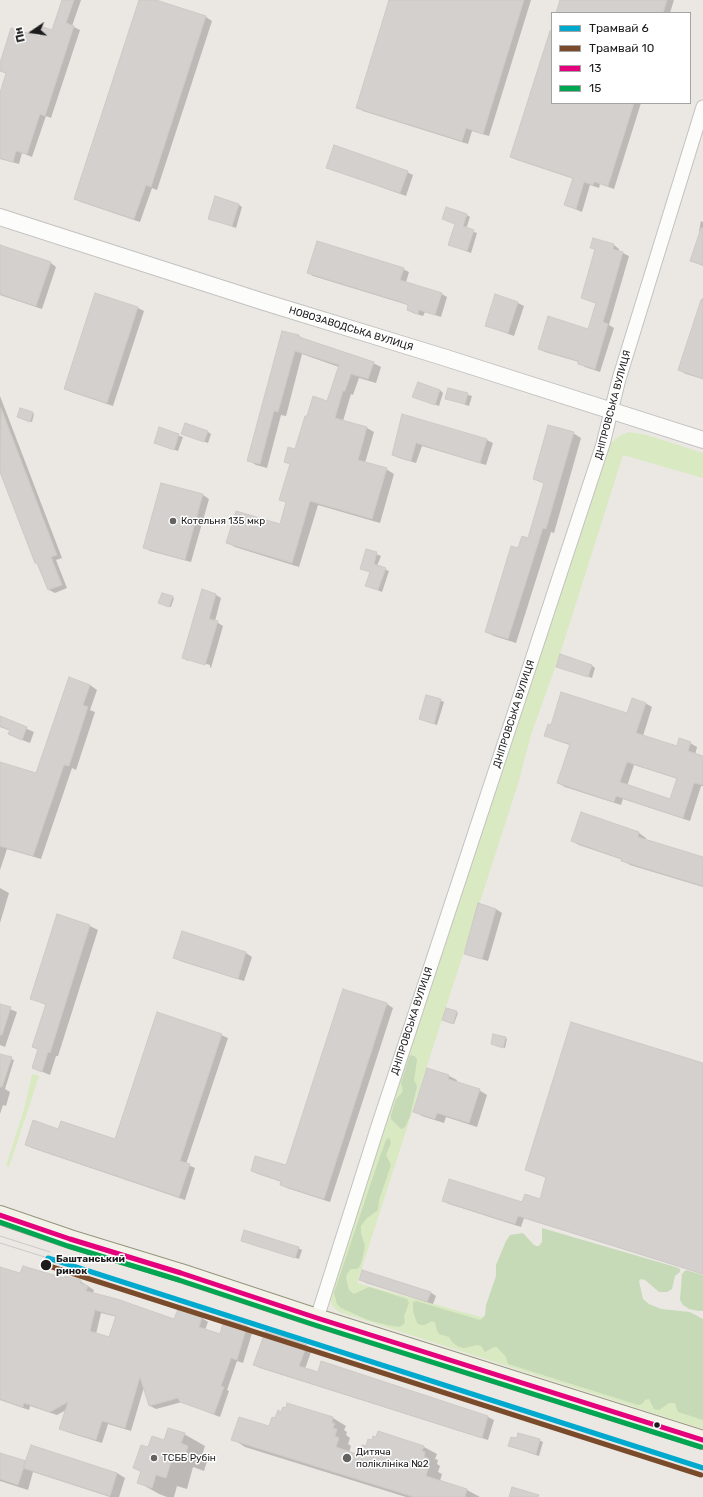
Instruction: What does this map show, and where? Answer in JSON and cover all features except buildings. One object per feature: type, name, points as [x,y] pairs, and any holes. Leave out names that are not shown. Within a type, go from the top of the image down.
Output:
[{"type":"main road","points":[[0,1215],[316,1318],[703,1440]]},
{"type":"street","name":"ДНІПРОВСЬКА ВУЛИЦЯ","points":[[316,1318],[603,444],[610,411],[628,350],[703,107]]},
{"type":"street","name":"НОВОЗАВОДСЬКА ВУЛИЦЯ","points":[[0,217],[703,440]]},
{"type":"green space","points":[[629,432],[647,435],[703,453],[703,478],[623,455],[560,654],[531,735],[518,784],[357,1283],[703,1378],[703,1429],[339,1312],[331,1303],[330,1294],[609,445],[619,436]]},
{"type":"green space","points":[[411,1055],[416,1057],[417,1060],[414,1080],[417,1086],[410,1116],[404,1128],[401,1129],[391,1119],[391,1115],[396,1099],[403,1091],[401,1083],[409,1057]]},
{"type":"green space","points":[[32,1074],[39,1076],[9,1167],[6,1166],[25,1106]]},
{"type":"green space","points":[[389,1137],[391,1143],[386,1155],[391,1165],[379,1200],[378,1210],[367,1218],[361,1226],[361,1233],[365,1246],[362,1260],[360,1266],[357,1269],[351,1269],[346,1278],[349,1290],[354,1294],[369,1287],[407,1299],[409,1303],[404,1316],[405,1321],[404,1324],[399,1327],[368,1320],[341,1308],[337,1304],[334,1293],[376,1168],[386,1140]]},
{"type":"green space","points":[[542,1228],[679,1268],[680,1272],[675,1276],[672,1289],[667,1292],[659,1292],[645,1280],[641,1279],[639,1281],[643,1299],[649,1304],[661,1309],[690,1312],[703,1319],[703,1420],[678,1412],[675,1403],[669,1403],[659,1410],[654,1409],[649,1399],[638,1405],[508,1364],[506,1357],[497,1347],[485,1352],[481,1346],[478,1345],[464,1348],[459,1347],[453,1343],[449,1337],[439,1334],[435,1322],[432,1321],[425,1325],[420,1325],[417,1323],[413,1311],[413,1302],[416,1301],[480,1320],[482,1319],[485,1315],[486,1305],[496,1276],[496,1265],[506,1241],[510,1235],[523,1233],[533,1244],[539,1246],[542,1242]]},
{"type":"green space","points":[[686,1270],[703,1275],[703,1311],[689,1309],[683,1305],[680,1300],[682,1274]]},
{"type":"tram line","points":[[0,1236],[50,1252]]},
{"type":"tram line","points":[[0,1243],[48,1258]]},
{"type":"tram line","name":"6","points":[[48,1258],[703,1468]]},
{"type":"tram line","name":"10","points":[[46,1265],[701,1475]]},
{"type":"transit line","name":"13","points":[[0,1215],[70,1239],[703,1440]]},
{"type":"transit line","name":"15","points":[[0,1222],[68,1246],[701,1447]]},
{"type":"place","name":"Котельня 135 мкр","points":[[173,521]]},
{"type":"place","name":"Баштанський ринок","points":[[46,1265]]},
{"type":"place","name":"ТСББ Рубін","points":[[154,1458]]},
{"type":"place","name":"Дитяча поліклініка №2","points":[[347,1458]]}]
